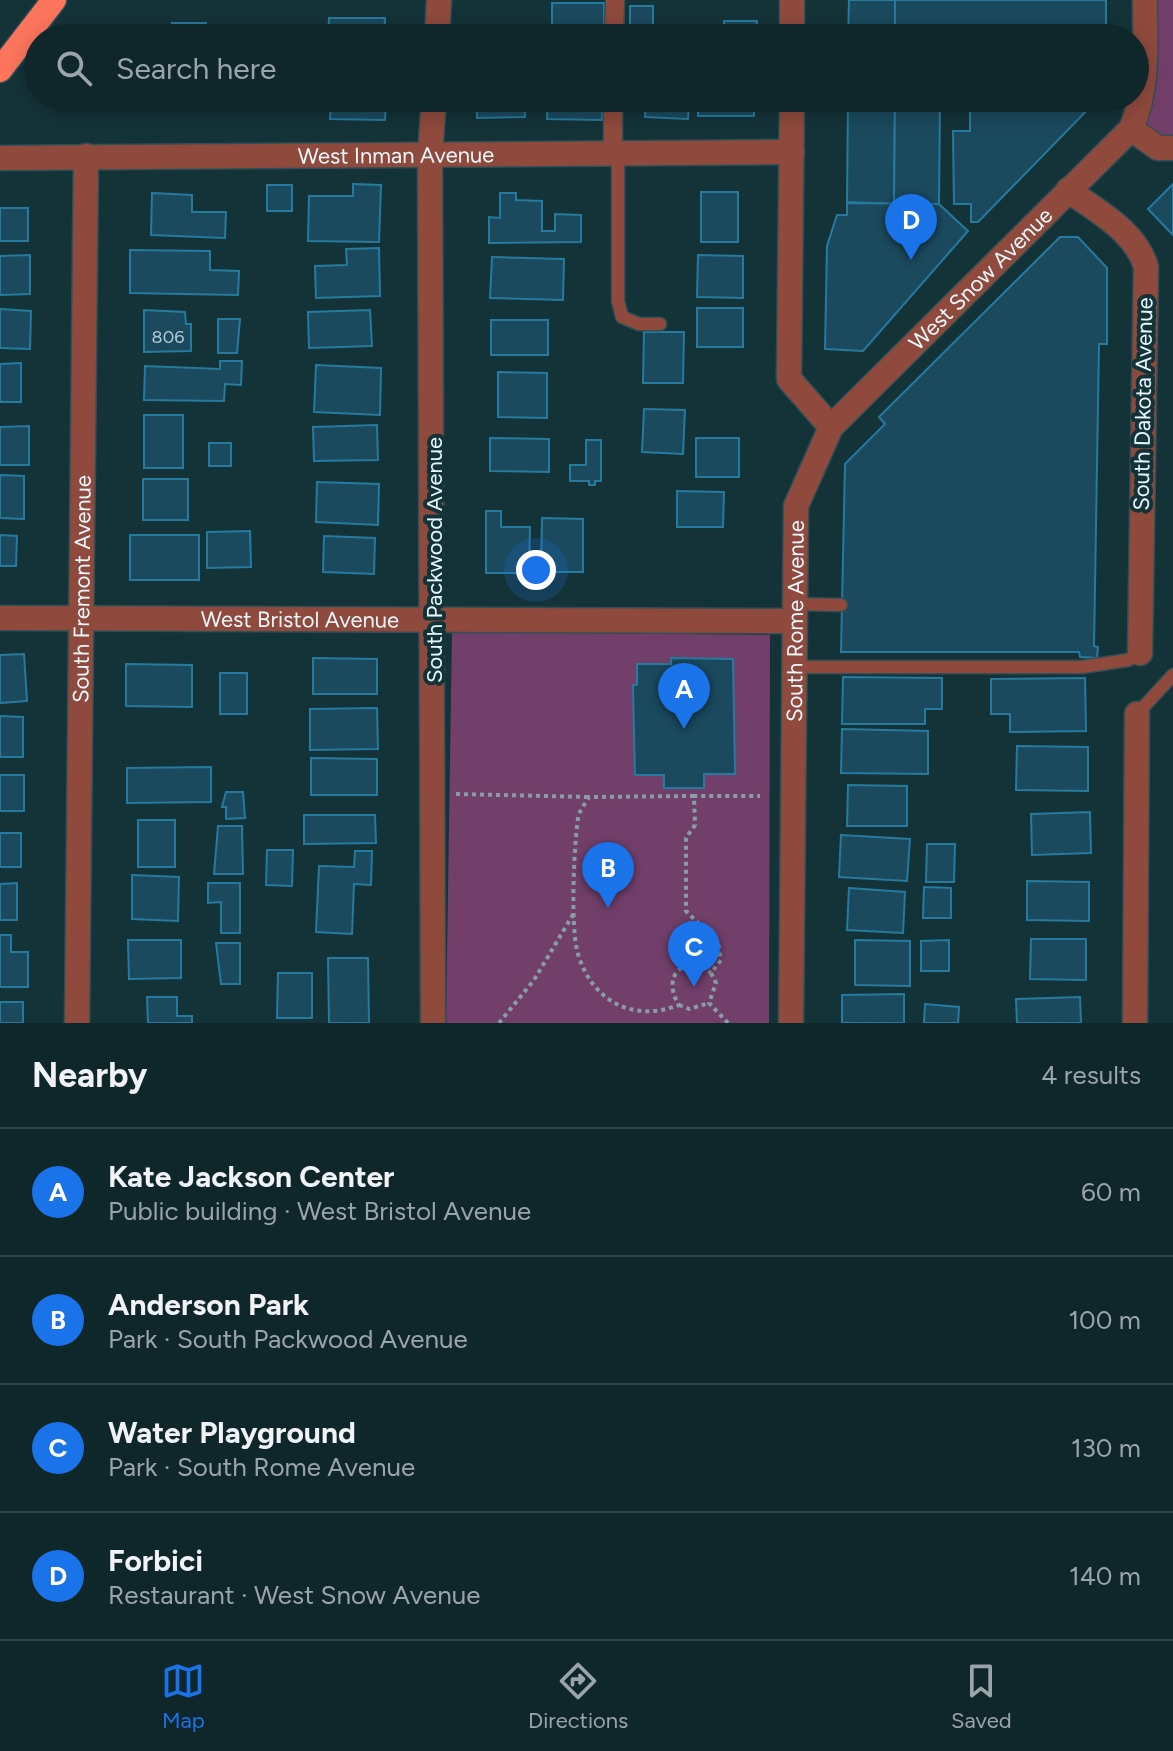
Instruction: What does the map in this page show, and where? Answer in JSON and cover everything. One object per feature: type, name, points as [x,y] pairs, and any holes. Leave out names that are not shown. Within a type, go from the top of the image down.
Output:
[{"type":"highway","points":[[35,24],[54,0]]},
{"type":"highway","points":[[0,70],[24,39]]},
{"type":"street","points":[[438,24],[439,0]]},
{"type":"street","points":[[614,24],[615,0]]},
{"type":"street","points":[[792,0],[792,24]]},
{"type":"street","points":[[1145,0],[1145,24]]},
{"type":"street","name":"South Packwood Avenue","points":[[433,112],[430,155],[433,1023]]},
{"type":"street","points":[[614,112],[615,154]]},
{"type":"street","points":[[792,112],[789,379],[831,427]]},
{"type":"street","points":[[1139,112],[1131,129],[1158,148],[1173,148]]},
{"type":"street","name":"West Snow Avenue","points":[[831,427],[1131,129]]},
{"type":"street","name":"West Inman Avenue","points":[[0,158],[792,152]]},
{"type":"street","name":"South Fremont Avenue","points":[[77,1023],[86,156]]},
{"type":"street","name":"South Dakota Avenue","points":[[1068,190],[1126,234],[1142,252],[1146,267],[1140,653]]},
{"type":"street","name":"South Rome Avenue","points":[[791,1023],[796,506],[831,427]]},
{"type":"street","name":"West Bristol Avenue","points":[[0,618],[434,620],[794,613]]},
{"type":"street","points":[[1135,1023],[1137,714]]},
{"type":"lane","points":[[615,154],[618,301],[622,317],[639,324],[660,324]]},
{"type":"lane","points":[[794,613],[841,605]]},
{"type":"lane","points":[[793,667],[1082,667],[1128,660],[1140,653]]},
{"type":"lane","points":[[1137,714],[1173,675]]},
{"type":"path","points":[[448,793],[479,797],[760,796]]},
{"type":"path","points":[[694,796],[695,825],[686,838],[686,911],[718,943],[721,960],[711,973]]},
{"type":"path","points":[[589,797],[578,815],[578,954],[601,995],[622,1012],[642,1018],[663,1015],[679,1005]]},
{"type":"path","points":[[499,1023],[534,980],[576,911]]},
{"type":"path","points":[[688,965],[701,965],[711,973],[716,983],[709,1003],[689,1009],[679,1005],[671,992],[670,983],[678,970],[688,965]]},
{"type":"path","points":[[709,1003],[728,1023]]},
{"type":"shaded area","points":[[1157,0],[1173,0],[1173,146],[1138,127],[1145,112],[1149,112],[1149,102],[1155,89]]},
{"type":"shaded area","points":[[452,631],[770,635],[769,1023],[446,1023]]},
{"type":"building","points":[[849,0],[895,0],[895,24],[848,24]]},
{"type":"building","points":[[895,0],[1106,0],[1106,24],[895,24]]},
{"type":"building","points":[[552,3],[604,3],[604,24],[552,24]]},
{"type":"building","points":[[630,6],[653,6],[653,24],[630,24]]},
{"type":"building","points":[[329,18],[385,18],[385,24],[329,24]]},
{"type":"building","points":[[724,21],[757,21],[757,24],[724,24]]},
{"type":"building","points":[[330,112],[385,112],[385,120],[330,119]]},
{"type":"building","points":[[477,112],[525,112],[525,117],[477,118]]},
{"type":"building","points":[[547,112],[602,112],[602,120],[547,119]]},
{"type":"building","points":[[645,112],[688,112],[688,119],[645,117]]},
{"type":"building","points":[[698,112],[754,112],[754,116],[698,116]]},
{"type":"building","points":[[848,112],[895,112],[894,204],[847,202]]},
{"type":"building","points":[[895,112],[940,112],[939,204],[894,204]]},
{"type":"building","points":[[970,112],[1085,112],[978,222],[971,222],[971,204],[954,204],[953,131],[970,131]]},
{"type":"building","points":[[353,184],[381,185],[379,242],[308,241],[309,196],[353,196]]},
{"type":"building","points":[[1173,184],[1173,235],[1148,209]]},
{"type":"building","points":[[267,185],[292,185],[292,211],[267,211]]},
{"type":"building","points":[[701,192],[738,192],[738,242],[701,242]]},
{"type":"building","points":[[152,193],[192,195],[192,212],[226,212],[225,238],[151,235]]},
{"type":"building","points":[[500,193],[516,193],[516,200],[542,201],[542,231],[555,231],[555,214],[581,215],[581,242],[489,243],[489,217],[500,218]]},
{"type":"building","points":[[847,203],[939,204],[968,231],[863,351],[825,349],[827,246],[837,215],[847,215]]},
{"type":"building","points":[[0,208],[28,208],[28,241],[0,241]]},
{"type":"building","points":[[1060,237],[1078,237],[1107,268],[1107,344],[1099,344],[1094,646],[1098,647],[1097,658],[1080,657],[1079,652],[841,652],[845,464],[885,424],[879,417]]},
{"type":"building","points":[[379,248],[380,296],[316,298],[315,266],[347,265],[346,249]]},
{"type":"building","points":[[130,250],[210,251],[210,270],[239,271],[238,295],[130,293]]},
{"type":"building","points":[[30,255],[30,294],[0,295],[0,256]]},
{"type":"building","points":[[698,255],[743,256],[743,298],[697,297]]},
{"type":"building","points":[[492,257],[564,259],[563,300],[490,298]]},
{"type":"building","points":[[697,308],[743,308],[743,347],[697,347]]},
{"type":"building","points":[[0,309],[31,311],[30,349],[0,348]]},
{"type":"building","points":[[144,310],[185,312],[186,324],[191,324],[191,351],[144,352]]},
{"type":"building","points":[[370,310],[372,346],[309,348],[308,312]]},
{"type":"building","points":[[218,319],[240,319],[237,353],[218,353]]},
{"type":"building","points":[[491,320],[548,320],[548,355],[491,355]]},
{"type":"building","points":[[644,332],[684,332],[683,383],[643,383]]},
{"type":"building","points":[[220,361],[242,361],[241,385],[225,384],[224,401],[144,400],[145,366],[220,369]]},
{"type":"building","points":[[21,363],[21,402],[0,402],[0,364]]},
{"type":"building","points":[[316,365],[381,368],[380,415],[314,412]]},
{"type":"building","points":[[498,372],[547,373],[547,418],[498,417]]},
{"type":"building","points":[[644,409],[685,410],[683,454],[642,452]]},
{"type":"building","points":[[144,415],[183,415],[183,468],[144,468]]},
{"type":"building","points":[[377,425],[378,460],[314,461],[313,427]]},
{"type":"building","points":[[29,426],[29,465],[0,465],[0,427]]},
{"type":"building","points":[[490,438],[549,439],[549,472],[490,471]]},
{"type":"building","points":[[696,438],[739,438],[739,477],[696,477]]},
{"type":"building","points":[[586,440],[601,440],[601,481],[595,481],[595,485],[589,485],[589,481],[570,481],[570,465],[586,465]]},
{"type":"building","points":[[209,443],[231,443],[231,466],[209,466]]},
{"type":"building","points":[[0,475],[24,476],[24,519],[0,518]]},
{"type":"building","points":[[143,479],[188,479],[188,520],[143,520]]},
{"type":"building","points":[[317,482],[379,484],[378,525],[316,522]]},
{"type":"building","points":[[677,491],[724,492],[723,527],[677,527]]},
{"type":"building","points":[[486,511],[501,511],[501,527],[530,527],[529,573],[486,573]]},
{"type":"building","points":[[542,518],[583,519],[583,572],[541,572]]},
{"type":"building","points":[[250,531],[251,567],[207,568],[207,532]]},
{"type":"building","points":[[0,535],[17,536],[16,566],[0,566]]},
{"type":"building","points":[[130,535],[199,535],[199,580],[130,580]]},
{"type":"building","points":[[324,536],[375,538],[374,574],[323,572]]},
{"type":"building","points":[[24,654],[27,701],[0,703],[0,655]]},
{"type":"building","points":[[313,658],[377,659],[377,694],[313,694]]},
{"type":"building","points":[[671,658],[733,659],[735,774],[704,774],[704,788],[664,788],[664,775],[635,775],[633,685],[637,685],[637,664],[671,664]]},
{"type":"building","points":[[126,664],[192,665],[192,707],[126,706]]},
{"type":"building","points":[[220,673],[247,673],[247,714],[220,714]]},
{"type":"building","points":[[843,677],[942,678],[942,709],[925,709],[925,724],[842,724]]},
{"type":"building","points":[[1085,678],[1086,731],[1010,732],[1010,714],[991,714],[991,679]]},
{"type":"building","points":[[377,708],[378,749],[310,750],[310,709]]},
{"type":"building","points":[[0,716],[23,717],[23,757],[0,757]]},
{"type":"building","points":[[842,729],[928,731],[928,774],[841,773]]},
{"type":"building","points":[[1017,746],[1088,747],[1088,791],[1016,790]]},
{"type":"building","points":[[311,758],[377,759],[377,795],[311,795]]},
{"type":"building","points":[[211,767],[211,802],[127,803],[127,768]]},
{"type":"building","points":[[0,775],[24,775],[24,811],[0,811]]},
{"type":"building","points":[[848,785],[907,786],[907,826],[847,826]]},
{"type":"building","points":[[226,792],[243,792],[245,818],[226,819],[226,807],[222,807]]},
{"type":"building","points":[[1090,812],[1091,853],[1032,855],[1031,814]]},
{"type":"building","points":[[304,815],[375,815],[376,843],[304,844]]},
{"type":"building","points":[[138,820],[175,820],[175,867],[138,867]]},
{"type":"building","points":[[218,826],[242,826],[243,874],[214,874]]},
{"type":"building","points":[[0,833],[21,833],[21,867],[0,867]]},
{"type":"building","points":[[841,835],[910,839],[907,881],[839,877]]},
{"type":"building","points":[[927,844],[955,844],[954,882],[926,882]]},
{"type":"building","points":[[267,850],[293,850],[292,886],[266,885]]},
{"type":"building","points":[[355,851],[372,851],[371,885],[354,884],[352,934],[316,932],[319,866],[354,867]]},
{"type":"building","points":[[132,875],[179,877],[178,921],[132,919]]},
{"type":"building","points":[[1027,881],[1089,882],[1089,921],[1027,920]]},
{"type":"building","points":[[17,883],[17,920],[0,920],[0,884]]},
{"type":"building","points":[[208,883],[240,883],[240,933],[221,933],[221,902],[208,903]]},
{"type":"building","points":[[924,887],[951,888],[951,918],[923,918]]},
{"type":"building","points":[[849,888],[905,892],[903,933],[847,930]]},
{"type":"building","points":[[0,935],[11,935],[11,952],[28,952],[28,987],[0,987]]},
{"type":"building","points":[[1031,939],[1086,939],[1086,980],[1030,979]]},
{"type":"building","points":[[128,940],[181,940],[181,978],[129,979]]},
{"type":"building","points":[[855,940],[910,941],[910,986],[855,985]]},
{"type":"building","points":[[949,940],[949,971],[921,971],[921,941]]},
{"type":"building","points":[[216,943],[240,943],[240,984],[221,984]]},
{"type":"building","points":[[328,958],[368,958],[369,1023],[329,1023]]},
{"type":"building","points":[[278,973],[312,973],[312,1018],[277,1018]]},
{"type":"building","points":[[904,994],[904,1023],[842,1023],[842,995]]},
{"type":"building","points":[[147,997],[177,997],[177,1016],[192,1016],[192,1023],[148,1023]]},
{"type":"building","points":[[1080,997],[1081,1023],[1017,1023],[1016,999]]},
{"type":"building","points":[[0,1002],[23,1002],[23,1023],[0,1023]]},
{"type":"building","points":[[925,1004],[959,1007],[958,1023],[924,1023]]},
{"type":"place","name":"Forbici","points":[[911,260]]},
{"type":"place","name":"Kate Jackson Center","points":[[684,729]]},
{"type":"place","name":"Anderson Park","points":[[608,908]]},
{"type":"place","name":"Water Playground","points":[[694,987]]}]
